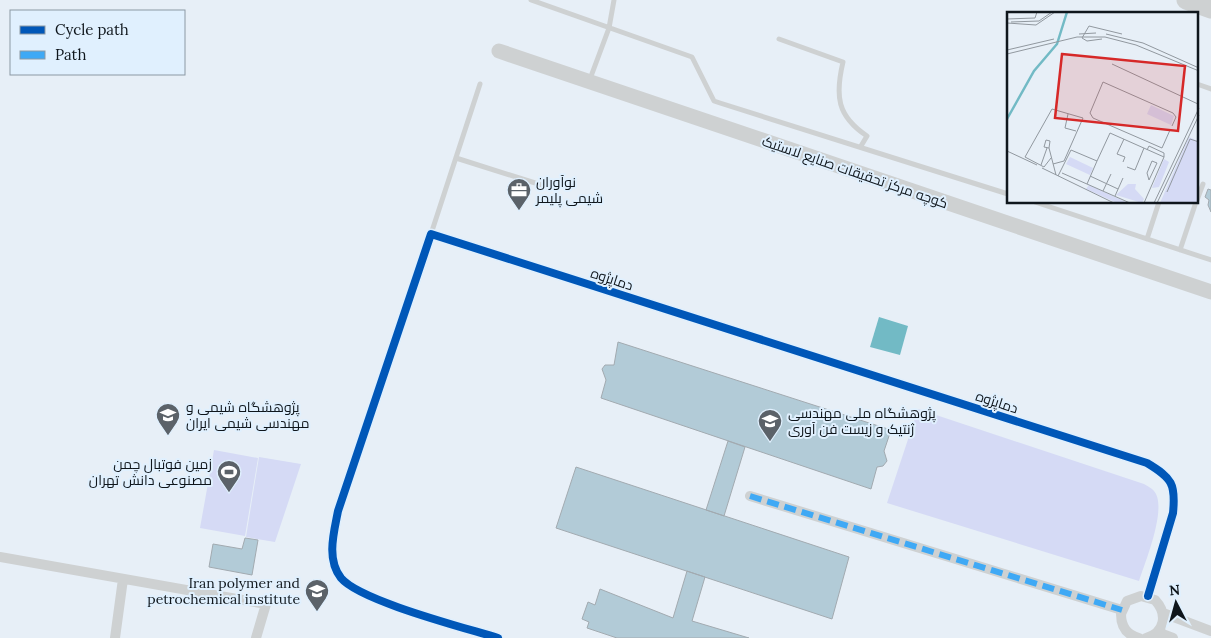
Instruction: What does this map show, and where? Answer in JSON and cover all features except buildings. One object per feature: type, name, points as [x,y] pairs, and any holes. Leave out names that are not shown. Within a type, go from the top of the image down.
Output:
[{"type":"highway","points":[[1186,0],[1211,9]]},
{"type":"street","name":"کوچه مرکز تحقیقات صنایع لاستیک","points":[[499,51],[1211,292]]},
{"type":"street","name":"دماپژوه","points":[[431,234],[1147,463],[1166,474],[1174,488],[1173,513],[1148,596]]},
{"type":"street","points":[[431,234],[338,511],[331,552],[341,578],[373,598],[498,638]]},
{"type":"street","points":[[750,496],[1122,610]]},
{"type":"street","points":[[0,557],[266,604],[256,638]]},
{"type":"street","points":[[114,638],[123,579]]},
{"type":"street","points":[[1137,638],[1124,629],[1121,622],[1122,610],[1127,601],[1134,597],[1148,596],[1155,600],[1163,613],[1164,620],[1157,632],[1146,638]]},
{"type":"street","points":[[1163,613],[1211,631]]},
{"type":"street","points":[[1157,632],[1173,638]]},
{"type":"lane","points":[[531,0],[692,57],[714,100],[1007,194]]},
{"type":"lane","points":[[588,81],[610,28],[614,0]]},
{"type":"lane","points":[[779,39],[843,62],[838,84],[841,109],[852,126],[867,136],[861,146]]},
{"type":"lane","points":[[431,234],[480,84]]},
{"type":"lane","points":[[1198,84],[1211,89]]},
{"type":"lane","points":[[456,158],[551,188]]},
{"type":"lane","points":[[1198,198],[1202,184]]},
{"type":"lane","points":[[1041,204],[1211,260]]},
{"type":"lane","points":[[1147,239],[1158,204]]},
{"type":"lane","points":[[1180,250],[1196,204]]},
{"type":"shaded area","points":[[879,317],[908,326],[900,355],[870,347]]},
{"type":"shaded area","points":[[918,409],[1144,484],[1152,489],[1158,499],[1157,521],[1139,581],[887,503]]},
{"type":"shaded area","name":"زمین فوتبال چمن مصنوعی دانش تهران","points":[[214,450],[258,458],[245,536],[200,528]]},
{"type":"shaded area","points":[[259,457],[301,464],[275,542],[246,537]]},
{"type":"marked path","points":[[750,496],[1122,610]]},
{"type":"cycle path","points":[[498,638],[415,613],[369,596],[352,587],[341,578],[336,571],[332,554],[338,511],[431,234],[1147,463],[1167,478],[1173,488],[1174,495],[1173,513],[1148,596]]},
{"type":"place","name":"نوآوران شیمی پلیمر","points":[[519,211]]},
{"type":"place","name":"پژوهشگاه شیمی و مهندسی شیمی ایران","points":[[168,436]]},
{"type":"place","name":"پژوهشگاه ملی مهندسی ژنتیک و زیست فن آوری","points":[[770,442]]},
{"type":"place","name":"زمین فوتبال چمن مصنوعی دانش تهران","points":[[229,493]]},
{"type":"place","name":"Iran polymer and petrochemical institute","points":[[317,612]]}]
